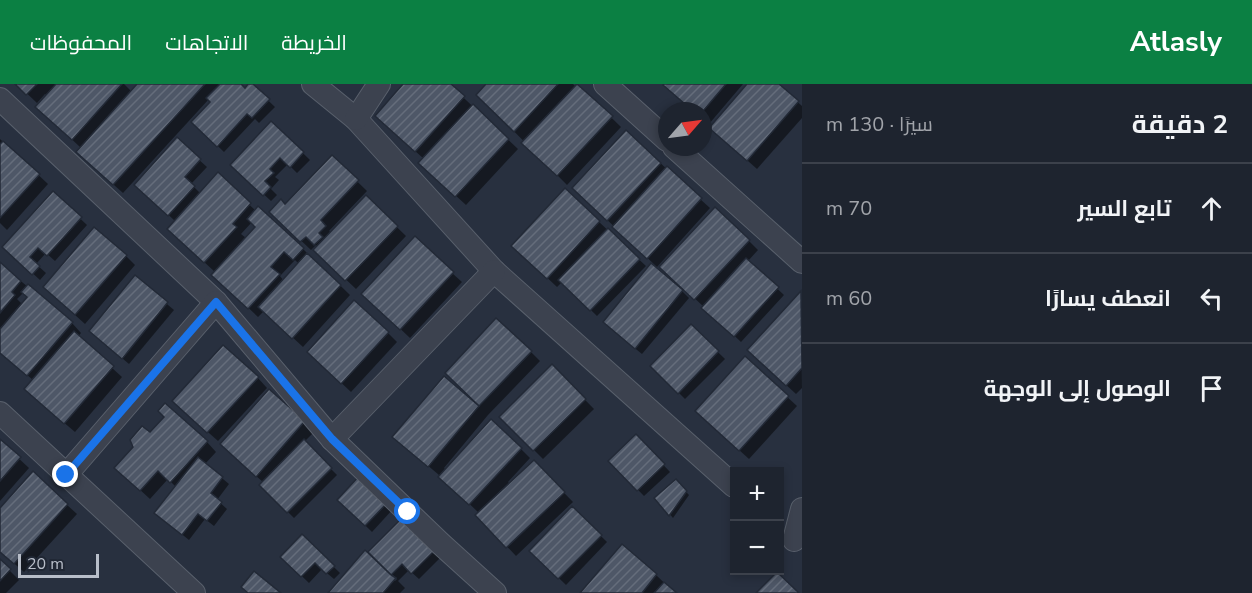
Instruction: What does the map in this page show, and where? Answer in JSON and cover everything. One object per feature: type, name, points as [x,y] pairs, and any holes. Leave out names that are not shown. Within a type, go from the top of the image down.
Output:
[{"type":"street","points":[[313,84],[356,119],[495,271],[730,482]]},
{"type":"street","points":[[356,119],[379,84]]},
{"type":"street","points":[[605,84],[658,132]]},
{"type":"street","points":[[0,99],[216,302],[332,439],[495,593]]},
{"type":"street","points":[[684,156],[802,262]]},
{"type":"street","points":[[332,439],[495,271]]},
{"type":"street","points":[[66,475],[216,302]]},
{"type":"street","points":[[0,413],[194,593]]},
{"type":"street","points":[[792,538],[802,509]]},
{"type":"building","points":[[15,84],[37,84],[26,95]]},
{"type":"building","points":[[56,84],[122,84],[72,140],[35,107]]},
{"type":"building","points":[[137,84],[205,84],[113,185],[76,152]]},
{"type":"building","points":[[220,84],[241,84],[245,88],[248,84],[253,84],[270,99],[252,118],[247,114],[217,147],[191,122],[210,102],[206,98]]},
{"type":"building","points":[[403,84],[451,84],[465,96],[415,152],[375,116]]},
{"type":"building","points":[[486,84],[558,84],[514,132],[476,95]]},
{"type":"building","points":[[577,84],[613,116],[557,176],[521,143]]},
{"type":"building","points":[[726,84],[711,102],[683,102],[663,85]]},
{"type":"building","points":[[747,84],[779,84],[799,101],[747,161],[712,131],[712,125]]},
{"type":"building","points":[[473,104],[509,139],[455,197],[418,163]]},
{"type":"building","points":[[271,121],[304,152],[290,168],[280,158],[270,169],[274,173],[265,181],[271,187],[263,196],[230,165]]},
{"type":"building","points":[[626,130],[661,163],[607,221],[572,188]]},
{"type":"building","points":[[177,137],[201,159],[185,177],[195,186],[168,216],[134,185]]},
{"type":"building","points":[[3,141],[40,174],[0,218],[0,144]]},
{"type":"building","points":[[332,155],[359,180],[321,220],[326,226],[319,233],[323,237],[314,245],[306,237],[300,242],[269,212],[281,199],[285,204]]},
{"type":"building","points":[[667,166],[702,198],[647,259],[612,227]]},
{"type":"building","points":[[218,172],[251,203],[233,224],[237,227],[204,263],[167,229]]},
{"type":"building","points":[[565,188],[600,221],[547,279],[511,246]]},
{"type":"building","points":[[53,191],[82,217],[47,256],[38,248],[30,257],[40,266],[32,275],[2,247]]},
{"type":"building","points":[[366,195],[398,226],[345,281],[313,250]]},
{"type":"building","points":[[258,206],[304,248],[293,260],[284,252],[271,267],[280,274],[248,309],[211,275],[255,227],[247,219]]},
{"type":"building","points":[[715,207],[750,240],[694,300],[659,267]]},
{"type":"building","points":[[94,227],[127,255],[75,315],[43,287]]},
{"type":"building","points":[[608,228],[640,259],[590,311],[558,280]]},
{"type":"building","points":[[415,236],[454,272],[400,330],[361,294]]},
{"type":"building","points":[[307,253],[341,285],[292,339],[258,307]]},
{"type":"building","points":[[746,258],[779,287],[734,337],[701,308]]},
{"type":"building","points":[[0,262],[21,281],[12,292],[15,295],[0,313]]},
{"type":"building","points":[[651,263],[683,290],[635,349],[603,322]]},
{"type":"building","points":[[135,275],[168,302],[122,359],[89,331]]},
{"type":"building","points":[[28,284],[73,322],[27,376],[0,353],[0,329],[27,297],[21,292]]},
{"type":"building","points":[[801,291],[802,368],[786,386],[747,350]]},
{"type":"building","points":[[354,300],[389,332],[341,384],[307,352]]},
{"type":"building","points":[[496,318],[532,351],[479,406],[445,373]]},
{"type":"building","points":[[691,324],[719,351],[678,394],[650,366]]},
{"type":"building","points":[[74,331],[114,366],[64,424],[24,389]]},
{"type":"building","points":[[223,345],[259,377],[207,433],[172,401]]},
{"type":"building","points":[[745,356],[789,396],[739,451],[695,411]]},
{"type":"building","points":[[552,364],[586,399],[533,451],[499,417]]},
{"type":"building","points":[[444,376],[479,406],[428,467],[392,437]]},
{"type":"building","points":[[269,389],[305,421],[256,477],[220,444]]},
{"type":"building","points":[[165,403],[208,441],[170,483],[158,471],[140,491],[114,468],[133,447],[130,440],[142,426],[150,432],[164,417],[158,411]]},
{"type":"building","points":[[491,419],[522,448],[469,505],[438,477]]},
{"type":"building","points":[[636,434],[665,464],[637,491],[608,461]]},
{"type":"building","points":[[0,439],[21,457],[0,481]]},
{"type":"building","points":[[304,439],[332,468],[287,513],[259,485]]},
{"type":"building","points":[[198,457],[223,477],[211,493],[222,502],[207,521],[198,514],[182,535],[154,513]]},
{"type":"building","points":[[534,460],[565,492],[506,548],[475,515]]},
{"type":"building","points":[[33,471],[68,504],[14,564],[0,552],[0,508]]},
{"type":"building","points":[[361,474],[389,501],[365,526],[337,500]]},
{"type":"building","points":[[676,479],[687,491],[669,516],[654,498]]},
{"type":"building","points":[[572,506],[602,535],[558,579],[529,551]]},
{"type":"building","points":[[408,512],[441,544],[411,574],[402,564],[391,575],[368,552]]},
{"type":"building","points":[[302,534],[335,566],[326,574],[315,563],[301,577],[280,557]]},
{"type":"building","points":[[622,544],[657,574],[642,593],[580,593]]},
{"type":"building","points":[[365,550],[396,578],[383,593],[328,593]]},
{"type":"building","points":[[0,559],[11,569],[0,581]]},
{"type":"building","points":[[254,571],[281,593],[248,593],[241,587]]},
{"type":"building","points":[[774,575],[780,575],[799,593],[756,593]]},
{"type":"building","points":[[664,582],[677,593],[654,593]]},
{"type":"route","points":[[66,475],[216,302],[332,439],[408,512]]}]
